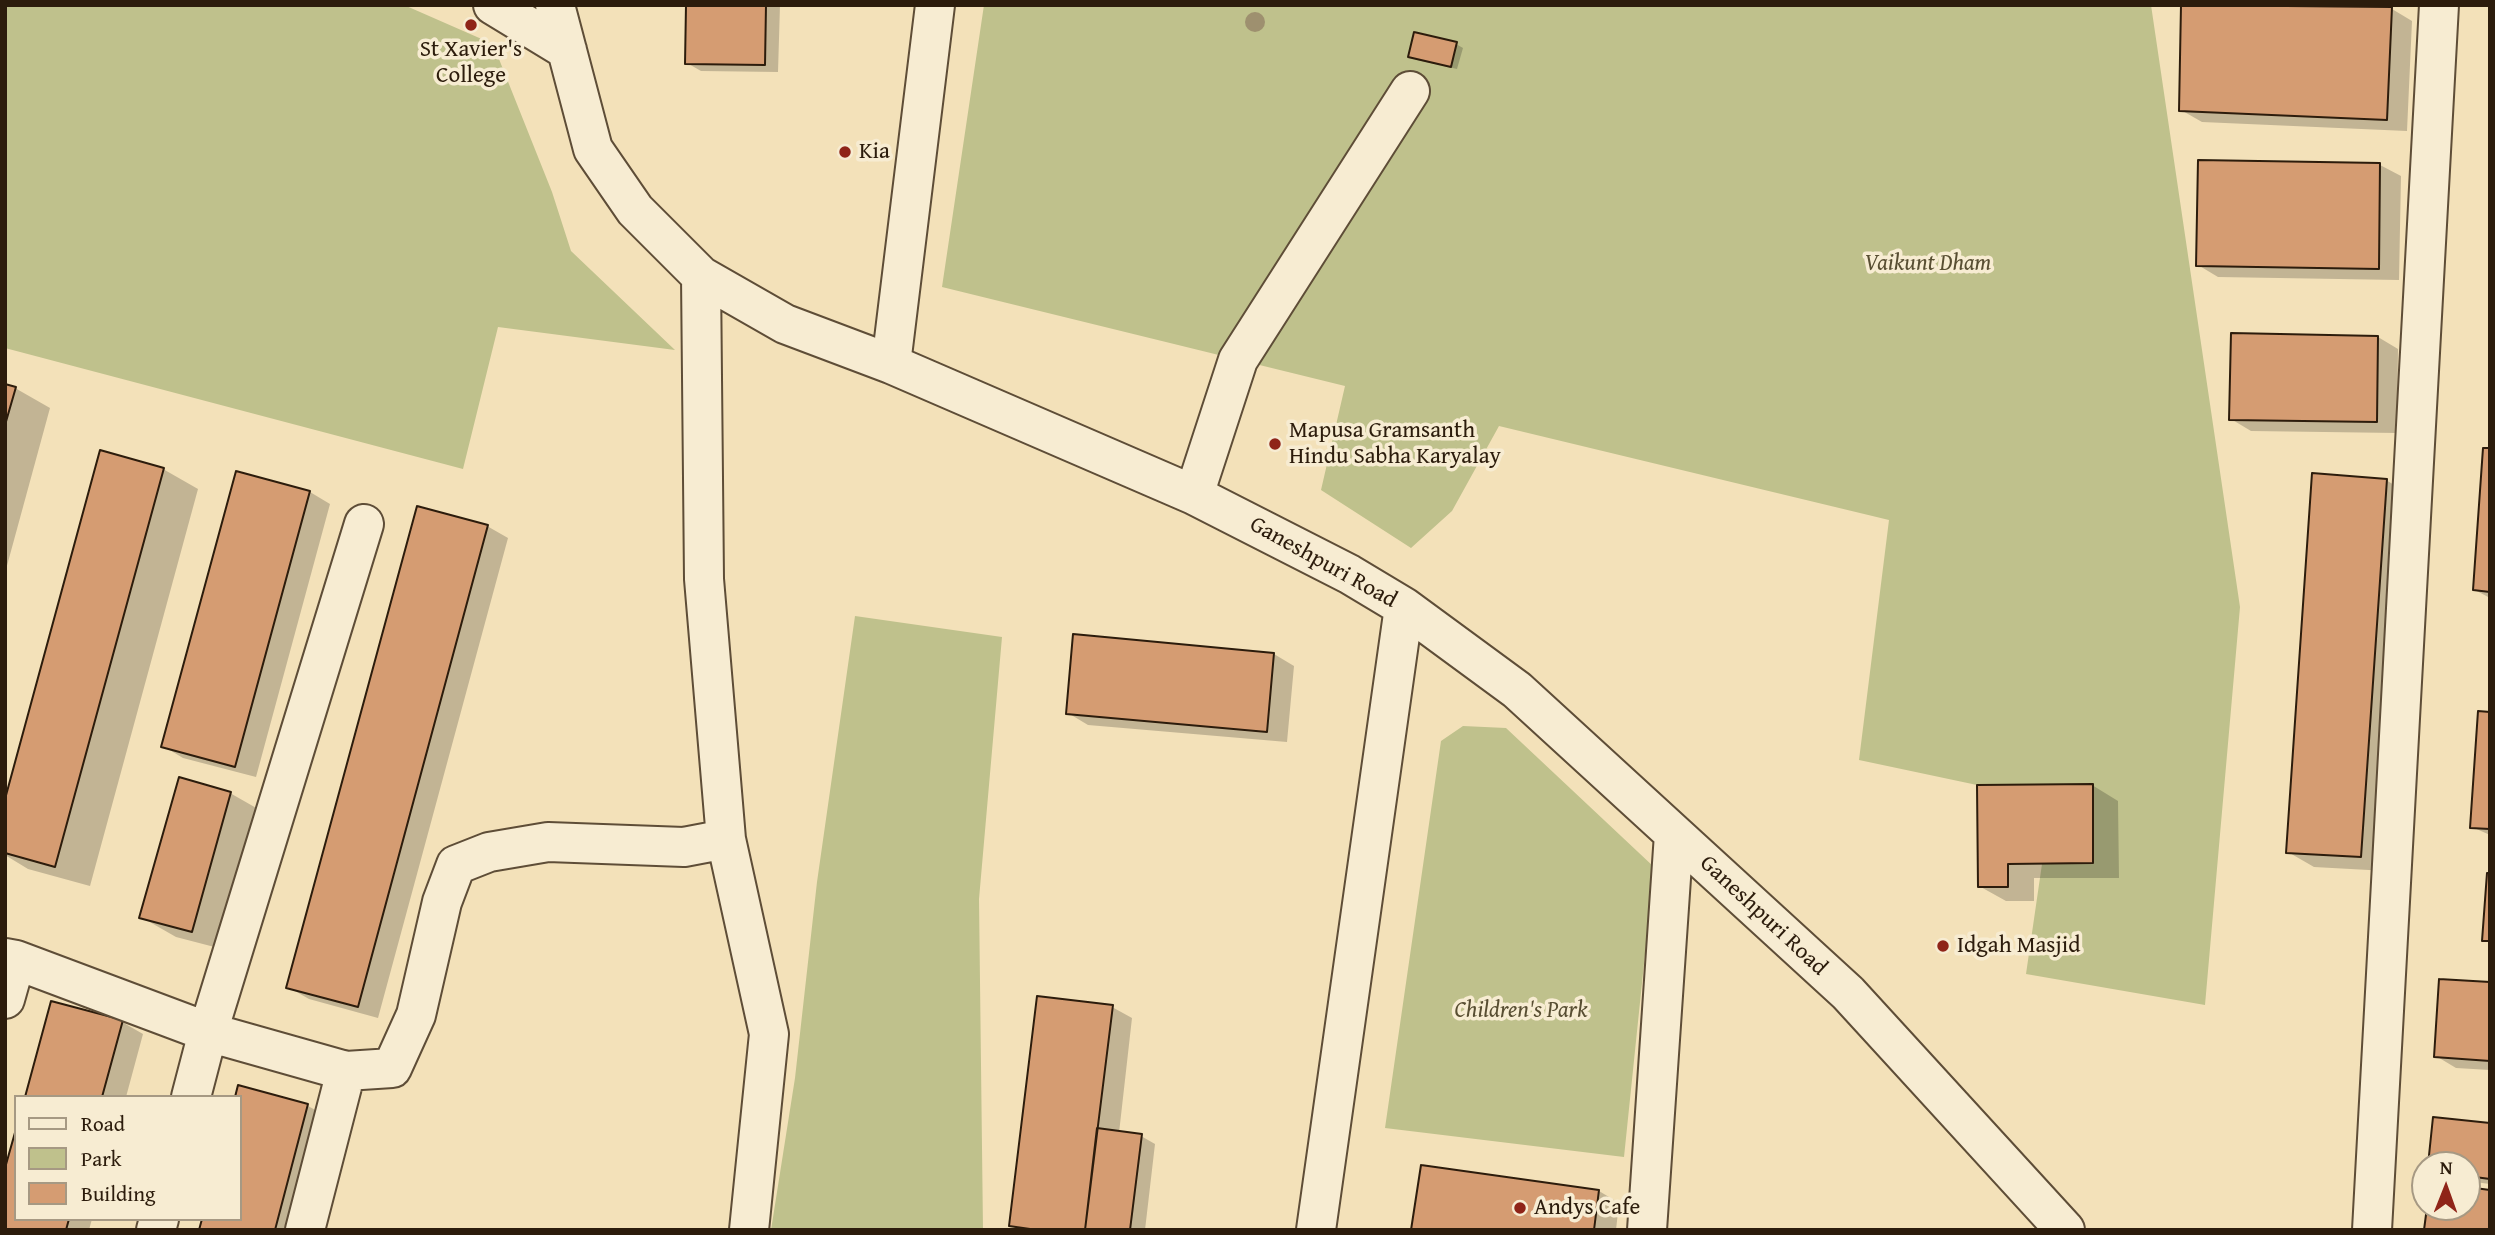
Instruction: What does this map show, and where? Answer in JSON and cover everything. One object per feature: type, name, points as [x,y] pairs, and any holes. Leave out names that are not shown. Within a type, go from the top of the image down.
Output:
[{"type":"street","points":[[493,5],[567,50]]},
{"type":"street","name":"Ganeshpuri Road","points":[[555,5],[593,149],[635,210],[701,276],[785,324],[891,364],[1194,495],[1349,574],[1404,607],[1517,690],[1848,993],[2065,1230]]},
{"type":"street","points":[[891,364],[935,5]]},
{"type":"street","points":[[2372,1230],[2438,5]]},
{"type":"street","points":[[1194,495],[1238,360],[1410,91]]},
{"type":"street","points":[[701,276],[704,579],[726,839],[769,1034],[749,1230]]},
{"type":"street","points":[[192,1095],[208,1032],[364,524]]},
{"type":"street","points":[[1316,1230],[1404,607]]},
{"type":"street","points":[[1647,1230],[1674,834]]},
{"type":"street","points":[[5,999],[11,959],[208,1032],[360,1070],[393,1068],[416,1016],[442,902],[456,865],[489,852],[548,842],[684,847],[726,839]]},
{"type":"street","points":[[305,1230],[360,1070]]},
{"type":"green space","points":[[5,5],[404,5],[493,44],[552,192],[571,251],[675,350],[498,327],[463,469],[5,348]]},
{"type":"green space","name":"Vaikunt Dham","points":[[984,5],[2151,5],[2240,607],[2205,1005],[2026,974],[2042,864],[2093,863],[2092,784],[1977,785],[1859,760],[1889,520],[1499,426],[1452,511],[1411,548],[1321,490],[1345,386],[942,287]]},
{"type":"green space","points":[[855,616],[1002,637],[979,899],[983,1230],[771,1230],[795,1078],[817,882]]},
{"type":"green space","name":"Children's Park","points":[[1463,726],[1506,728],[1654,867],[1624,1157],[1385,1128],[1441,741]]},
{"type":"building","points":[[686,5],[766,5],[765,65],[685,64]]},
{"type":"building","points":[[2181,5],[2392,7],[2387,120],[2179,111]]},
{"type":"building","points":[[1414,32],[1457,42],[1451,67],[1408,57]]},
{"type":"building","points":[[2198,160],[2380,163],[2379,269],[2196,266]]},
{"type":"building","points":[[2231,333],[2378,336],[2377,422],[2229,420]]},
{"type":"building","points":[[5,384],[16,387],[5,425]]},
{"type":"building","points":[[2483,448],[2490,448],[2490,592],[2473,590]]},
{"type":"building","points":[[100,450],[164,468],[55,867],[5,853],[5,799]]},
{"type":"building","points":[[236,471],[310,491],[235,767],[161,747]]},
{"type":"building","points":[[2312,473],[2387,479],[2361,857],[2286,853]]},
{"type":"building","points":[[417,506],[488,525],[358,1007],[286,988]]},
{"type":"building","points":[[1073,634],[1274,653],[1267,732],[1066,714]]},
{"type":"building","points":[[2478,711],[2490,712],[2490,829],[2470,828]]},
{"type":"building","points":[[179,777],[231,792],[192,932],[139,918]]},
{"type":"building","points":[[2093,784],[2093,863],[2008,864],[2008,887],[1978,887],[1977,785]]},
{"type":"building","points":[[2487,873],[2490,873],[2490,941],[2482,941]]},
{"type":"building","points":[[2439,979],[2490,982],[2490,1061],[2434,1057]]},
{"type":"building","points":[[1037,996],[1113,1005],[1085,1230],[1037,1230],[1009,1226]]},
{"type":"building","points":[[51,1001],[123,1020],[103,1095],[26,1095]]},
{"type":"building","points":[[238,1085],[308,1104],[275,1230],[199,1230],[201,1221],[242,1221],[242,1095],[236,1095]]},
{"type":"building","points":[[2433,1117],[2490,1123],[2490,1179],[2481,1178],[2481,1151],[2429,1151]]},
{"type":"building","points":[[1097,1128],[1142,1134],[1130,1230],[1085,1230]]},
{"type":"building","points":[[14,1136],[14,1221],[68,1221],[66,1230],[5,1230],[5,1168]]},
{"type":"building","points":[[1421,1165],[1599,1190],[1594,1230],[1411,1230]]},
{"type":"building","points":[[2481,1189],[2490,1190],[2490,1230],[2424,1230],[2425,1221],[2481,1221]]},
{"type":"place","name":"St Xavier's College","points":[[471,25]]},
{"type":"place","name":"Kia","points":[[845,152]]},
{"type":"place","name":"Mapusa Gramsanth Hindu Sabha Karyalay","points":[[1275,444]]},
{"type":"place","name":"Idgah Masjid","points":[[1943,946]]},
{"type":"place","name":"Andys Cafe","points":[[1520,1208]]}]
